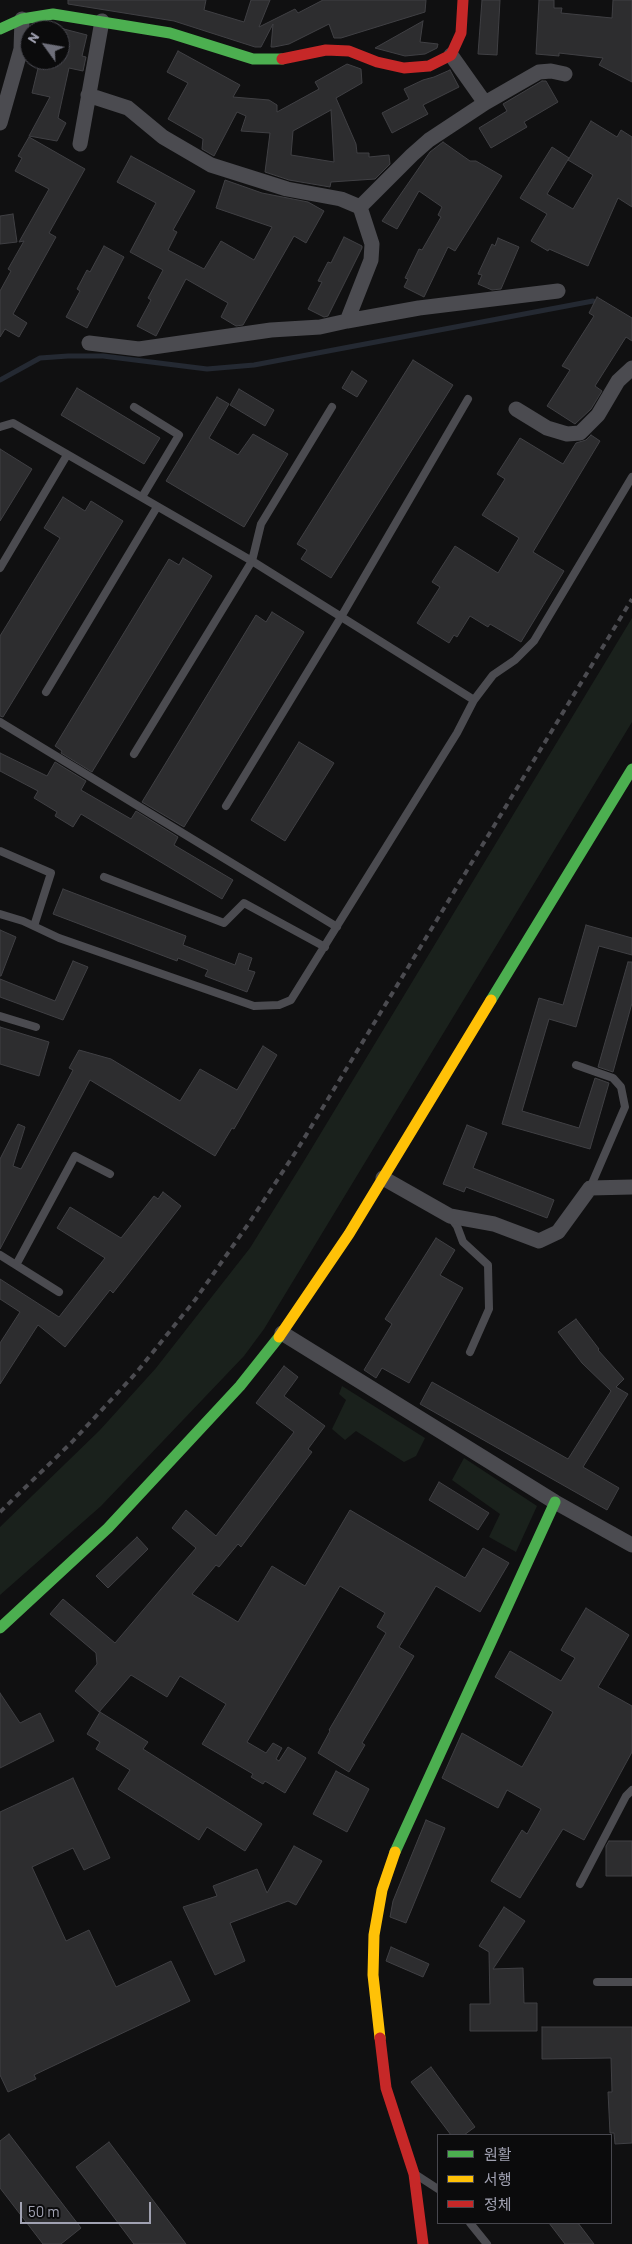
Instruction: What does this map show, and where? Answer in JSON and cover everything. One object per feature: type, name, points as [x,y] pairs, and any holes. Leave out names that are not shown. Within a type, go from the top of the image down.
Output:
[{"type":"street","points":[[0,29],[22,19],[53,14],[170,33],[253,59],[275,60],[326,50],[349,51],[377,62],[404,68],[417,68],[439,62],[450,55],[461,33],[463,0]]},
{"type":"street","points":[[0,124],[21,49],[22,19]]},
{"type":"street","points":[[80,144],[102,21]]},
{"type":"street","points":[[450,55],[485,104]]},
{"type":"street","points":[[360,207],[429,140],[540,72],[551,71],[565,74]]},
{"type":"street","points":[[88,95],[128,108],[162,137],[211,165],[287,189],[342,199],[360,207],[372,244],[371,260],[347,321]]},
{"type":"street","points":[[89,342],[139,349],[271,330],[320,327],[419,308],[558,292]]},
{"type":"street","points":[[516,409],[547,428],[566,434],[580,433],[598,415],[618,381],[632,368]]},
{"type":"street","points":[[0,1628],[108,1528],[227,1400],[282,1333],[349,1234],[632,769]]},
{"type":"street","points":[[383,1178],[450,1216],[494,1224],[539,1241],[558,1232],[590,1188],[632,1187]]},
{"type":"street","points":[[282,1333],[555,1502],[631,1540]]},
{"type":"street","points":[[423,2244],[414,2174],[386,2088],[374,1984],[374,1935],[382,1890],[396,1848],[555,1502]]},
{"type":"lane","points":[[226,806],[341,617],[468,399]]},
{"type":"lane","points":[[134,754],[252,561],[261,524],[332,407]]},
{"type":"lane","points":[[134,408],[179,434],[142,497]]},
{"type":"lane","points":[[0,427],[13,423],[158,506],[252,561],[474,700]]},
{"type":"lane","points":[[0,568],[67,455]]},
{"type":"lane","points":[[0,914],[34,926],[59,938],[254,1006],[280,1005],[291,1000],[456,733],[474,700],[493,675],[515,660],[534,641],[632,478]]},
{"type":"lane","points":[[46,692],[158,506]]},
{"type":"lane","points":[[0,722],[337,927]]},
{"type":"lane","points":[[0,851],[51,873],[34,926]]},
{"type":"lane","points":[[104,876],[224,923],[244,903],[325,947]]},
{"type":"lane","points":[[0,1016],[36,1027]]},
{"type":"lane","points":[[576,1065],[613,1078],[621,1087],[624,1107],[590,1188]]},
{"type":"lane","points":[[16,1265],[76,1156],[110,1174]]},
{"type":"lane","points":[[450,1216],[457,1226],[463,1242],[488,1265],[490,1309],[470,1352]]},
{"type":"lane","points":[[0,1255],[58,1292]]},
{"type":"lane","points":[[580,1884],[626,1796],[632,1790]]},
{"type":"lane","points":[[598,1982],[632,1982]]},
{"type":"lane","points":[[414,2174],[437,2188]]},
{"type":"lane","points":[[471,2224],[487,2244]]},
{"type":"shaded area","points":[[632,618],[632,722],[264,1329],[244,1356],[101,1506],[0,1595],[0,1527],[100,1430],[156,1368],[250,1248]]},
{"type":"shaded area","points":[[342,1386],[425,1438],[416,1456],[404,1462],[356,1431],[345,1440],[332,1429],[346,1400],[339,1394]]},
{"type":"shaded area","points":[[464,1458],[537,1506],[516,1552],[489,1537],[500,1514],[452,1480]]},
{"type":"building","points":[[68,0],[206,0],[204,10],[244,22],[251,0],[270,0],[259,27],[295,9],[298,13],[323,0],[426,0],[425,12],[341,38],[334,38],[329,24],[289,44],[271,47],[273,24],[261,47],[255,47],[174,21],[68,4]]},
{"type":"building","points":[[482,0],[500,0],[497,55],[478,54]]},
{"type":"building","points":[[539,0],[554,0],[554,8],[562,8],[561,13],[612,18],[613,0],[632,0],[632,82],[599,65],[603,58],[559,53],[559,56],[536,54]]},
{"type":"building","points":[[423,21],[420,42],[438,44],[437,48],[425,54],[405,56],[375,48]]},
{"type":"building","points":[[70,31],[87,35],[82,56],[86,57],[83,71],[70,68]]},
{"type":"building","points":[[178,51],[240,85],[233,97],[269,100],[277,105],[277,112],[319,89],[315,82],[347,64],[361,69],[362,83],[336,98],[356,144],[357,153],[369,153],[369,157],[389,155],[390,164],[375,179],[331,182],[330,187],[289,180],[265,172],[270,133],[241,131],[246,116],[237,112],[214,156],[202,149],[203,139],[168,119],[188,83],[167,72]],"holes":[[[331,110],[334,162],[291,155],[293,131]]]},
{"type":"building","points":[[38,70],[69,70],[58,118],[66,123],[57,141],[29,136],[50,97],[32,93]]},
{"type":"building","points":[[450,70],[459,87],[423,105],[428,114],[392,133],[382,113],[409,99],[404,89]]},
{"type":"building","points":[[542,81],[546,81],[558,102],[524,122],[527,127],[491,148],[479,128],[507,111],[503,104]]},
{"type":"building","points":[[591,121],[617,137],[621,130],[632,137],[632,207],[618,198],[588,266],[549,249],[548,251],[531,241],[547,214],[520,198],[552,147],[569,158],[547,194],[573,209],[593,175],[568,160]]},
{"type":"building","points":[[29,137],[85,169],[49,233],[56,237],[13,314],[27,323],[19,337],[5,329],[0,337],[0,291],[11,271],[8,269],[24,241],[19,242],[49,189],[15,171],[22,158],[18,156]]},
{"type":"building","points":[[443,142],[470,161],[476,161],[502,176],[455,251],[448,247],[424,297],[404,287],[408,279],[405,278],[419,249],[422,250],[441,217],[438,215],[442,207],[419,191],[397,229],[382,221],[430,152]]},
{"type":"building","points":[[131,156],[195,191],[173,230],[177,232],[168,250],[204,269],[221,241],[254,260],[272,227],[216,208],[225,180],[262,193],[308,202],[324,211],[306,243],[294,236],[243,325],[236,326],[221,317],[228,303],[186,279],[156,336],[137,326],[151,300],[148,298],[163,270],[130,252],[156,203],[117,182]]},
{"type":"building","points":[[13,214],[17,242],[0,244],[0,216]]},
{"type":"building","points":[[344,237],[362,246],[362,248],[328,316],[324,317],[308,309],[322,282],[318,281],[328,262],[331,263]]},
{"type":"building","points":[[498,238],[519,247],[501,289],[492,290],[478,284],[482,275],[478,274],[492,244],[495,246]]},
{"type":"building","points":[[104,246],[124,257],[87,328],[66,317],[80,291],[77,289],[87,270],[90,272]]},
{"type":"building","points":[[597,297],[632,318],[632,341],[626,337],[595,386],[602,391],[591,409],[575,424],[547,406],[570,370],[562,366],[594,316],[589,313]]},
{"type":"building","points":[[413,360],[453,385],[331,578],[301,559],[307,550],[297,544]]},
{"type":"building","points":[[352,371],[367,381],[357,397],[342,388]]},
{"type":"building","points":[[77,388],[160,438],[144,464],[61,415]]},
{"type":"building","points":[[239,389],[274,410],[265,426],[230,405]]},
{"type":"building","points":[[217,397],[229,404],[209,438],[238,455],[253,434],[288,454],[244,527],[166,481]]},
{"type":"building","points":[[591,435],[600,441],[533,552],[564,571],[521,642],[490,624],[488,627],[470,616],[457,637],[454,635],[449,643],[417,623],[440,587],[432,582],[455,546],[498,573],[519,538],[482,515],[505,479],[497,474],[520,438],[563,464],[576,443],[586,440]]},
{"type":"building","points":[[0,449],[32,469],[0,521]]},
{"type":"building","points":[[63,497],[85,511],[91,501],[123,521],[3,717],[0,716],[0,636],[60,538],[44,528]]},
{"type":"building","points":[[183,558],[212,576],[92,772],[61,753],[62,751],[55,746],[169,559],[179,565]]},
{"type":"building","points":[[272,612],[304,632],[184,827],[142,802],[256,615],[266,622]]},
{"type":"building","points":[[299,742],[334,763],[285,841],[251,820]]},
{"type":"building","points":[[0,753],[47,776],[55,762],[86,781],[81,790],[131,819],[136,811],[178,837],[174,845],[233,880],[222,899],[81,814],[73,827],[55,816],[57,812],[34,798],[38,791],[0,771]]},
{"type":"building","points":[[63,889],[186,936],[183,945],[235,965],[239,953],[252,958],[248,970],[255,972],[247,992],[205,976],[208,970],[178,958],[177,961],[53,914]]},
{"type":"building","points":[[586,925],[632,938],[632,955],[599,946],[576,1027],[549,1019],[522,1111],[579,1128],[595,1078],[609,1083],[590,1149],[502,1124],[539,998],[563,1005]]},
{"type":"building","points":[[0,930],[16,937],[1,976],[0,976]]},
{"type":"building","points":[[73,961],[88,967],[63,1020],[0,997],[0,979],[55,1001]]},
{"type":"building","points":[[628,962],[632,962],[632,1003],[613,1072],[598,1067]]},
{"type":"building","points":[[0,1027],[49,1042],[39,1076],[0,1064]]},
{"type":"building","points":[[263,1046],[277,1055],[234,1129],[232,1128],[215,1156],[90,1080],[0,1249],[0,1159],[18,1124],[25,1127],[13,1166],[21,1169],[73,1070],[69,1068],[79,1050],[111,1059],[180,1101],[200,1069],[237,1090]]},
{"type":"building","points":[[467,1125],[487,1133],[473,1168],[554,1200],[547,1218],[466,1187],[464,1192],[443,1184]]},
{"type":"building","points":[[163,1192],[181,1206],[113,1293],[110,1290],[65,1347],[38,1325],[0,1384],[0,1343],[20,1312],[0,1299],[0,1279],[59,1317],[105,1258],[57,1228],[70,1207],[121,1238],[154,1196],[158,1199]]},
{"type":"building","points":[[436,1238],[455,1250],[440,1275],[463,1288],[409,1383],[382,1368],[376,1378],[364,1370],[392,1324],[385,1319]]},
{"type":"building","points":[[576,1319],[598,1350],[624,1379],[616,1387],[628,1394],[583,1467],[619,1488],[607,1510],[420,1404],[432,1382],[568,1459],[611,1391],[582,1363],[558,1332]]},
{"type":"building","points":[[284,1366],[298,1377],[284,1396],[325,1426],[308,1449],[312,1452],[241,1547],[238,1544],[219,1567],[216,1565],[192,1594],[238,1622],[272,1566],[305,1586],[350,1510],[465,1578],[483,1548],[509,1563],[480,1612],[436,1586],[399,1647],[414,1656],[362,1743],[365,1745],[349,1772],[318,1753],[329,1730],[386,1633],[377,1627],[385,1613],[340,1586],[247,1742],[266,1753],[273,1743],[282,1748],[276,1759],[279,1761],[288,1747],[306,1758],[285,1793],[265,1781],[263,1784],[251,1777],[253,1774],[202,1744],[226,1704],[180,1676],[167,1697],[131,1675],[99,1712],[75,1691],[97,1664],[96,1653],[50,1614],[63,1599],[115,1643],[196,1548],[172,1528],[186,1510],[216,1536],[294,1432],[256,1403]]},
{"type":"building","points":[[439,1482],[489,1513],[478,1530],[429,1500]]},
{"type":"building","points":[[137,1537],[148,1549],[108,1588],[96,1576]]},
{"type":"building","points":[[586,1608],[629,1635],[598,1687],[632,1706],[632,1752],[584,1840],[563,1829],[520,1898],[491,1881],[522,1830],[527,1834],[541,1809],[507,1790],[498,1808],[442,1778],[462,1733],[522,1767],[553,1712],[495,1677],[510,1651],[561,1681],[575,1658],[561,1650]]},
{"type":"building","points":[[0,1693],[20,1723],[40,1713],[54,1741],[0,1768]]},
{"type":"building","points":[[100,1712],[148,1742],[143,1749],[262,1824],[245,1851],[207,1827],[199,1840],[118,1789],[130,1770],[96,1749],[100,1742],[87,1734]]},
{"type":"building","points":[[336,1771],[369,1789],[347,1832],[313,1814]]},
{"type":"building","points":[[73,1778],[110,1858],[84,1870],[73,1848],[32,1867],[66,1941],[89,1930],[116,1987],[171,1961],[190,2001],[34,2075],[36,2079],[8,2092],[0,2075],[0,1812]]},
{"type":"building","points":[[426,1820],[445,1828],[406,1923],[390,1917],[393,1901]]},
{"type":"building","points":[[609,1841],[632,1841],[632,1876],[606,1876],[606,1846]]},
{"type":"building","points":[[294,1846],[322,1861],[296,1905],[288,1901],[230,1923],[245,1961],[215,1975],[183,1907],[217,1896],[213,1886],[257,1869],[267,1893]]},
{"type":"building","points":[[504,1907],[525,1921],[493,1969],[523,1968],[524,2003],[537,2003],[537,2031],[470,2031],[470,2004],[490,2004],[489,1952],[479,1946]]},
{"type":"building","points":[[391,1947],[429,1964],[423,1977],[386,1961]]},
{"type":"building","points":[[542,2027],[632,2027],[632,2143],[615,2144],[614,2133],[610,2133],[608,2092],[612,2092],[611,2058],[542,2059]]},
{"type":"building","points":[[431,2067],[475,2127],[465,2134],[450,2134],[411,2082]]},
{"type":"building","points":[[9,2134],[81,2228],[61,2244],[43,2244],[0,2188],[0,2141]]},
{"type":"building","points":[[109,2142],[186,2244],[134,2244],[76,2167]]},
{"type":"building","points":[[550,2224],[579,2224],[594,2244],[565,2244]]},
{"type":"waterway","points":[[0,380],[40,358],[68,356],[103,356],[207,369],[254,365],[593,301]]},
{"type":"railway","points":[[0,1512],[72,1442],[136,1373],[195,1300],[249,1223],[297,1150],[632,599]]},
{"type":"traffic: fast","points":[[0,29],[22,19],[53,14],[170,33],[253,59],[282,59]]},
{"type":"traffic: fast","points":[[491,1000],[632,769]]},
{"type":"traffic: fast","points":[[0,1628],[108,1528],[240,1386],[279,1337]]},
{"type":"traffic: fast","points":[[395,1852],[555,1502]]},
{"type":"traffic: slow","points":[[279,1337],[349,1234],[491,1000]]},
{"type":"traffic: slow","points":[[380,2038],[373,1975],[374,1935],[382,1890],[395,1852]]},
{"type":"traffic: jam","points":[[282,59],[326,50],[349,51],[377,62],[404,68],[429,66],[451,55],[461,33],[463,0]]},
{"type":"traffic: jam","points":[[380,2038],[386,2088],[414,2174],[423,2244]]}]
